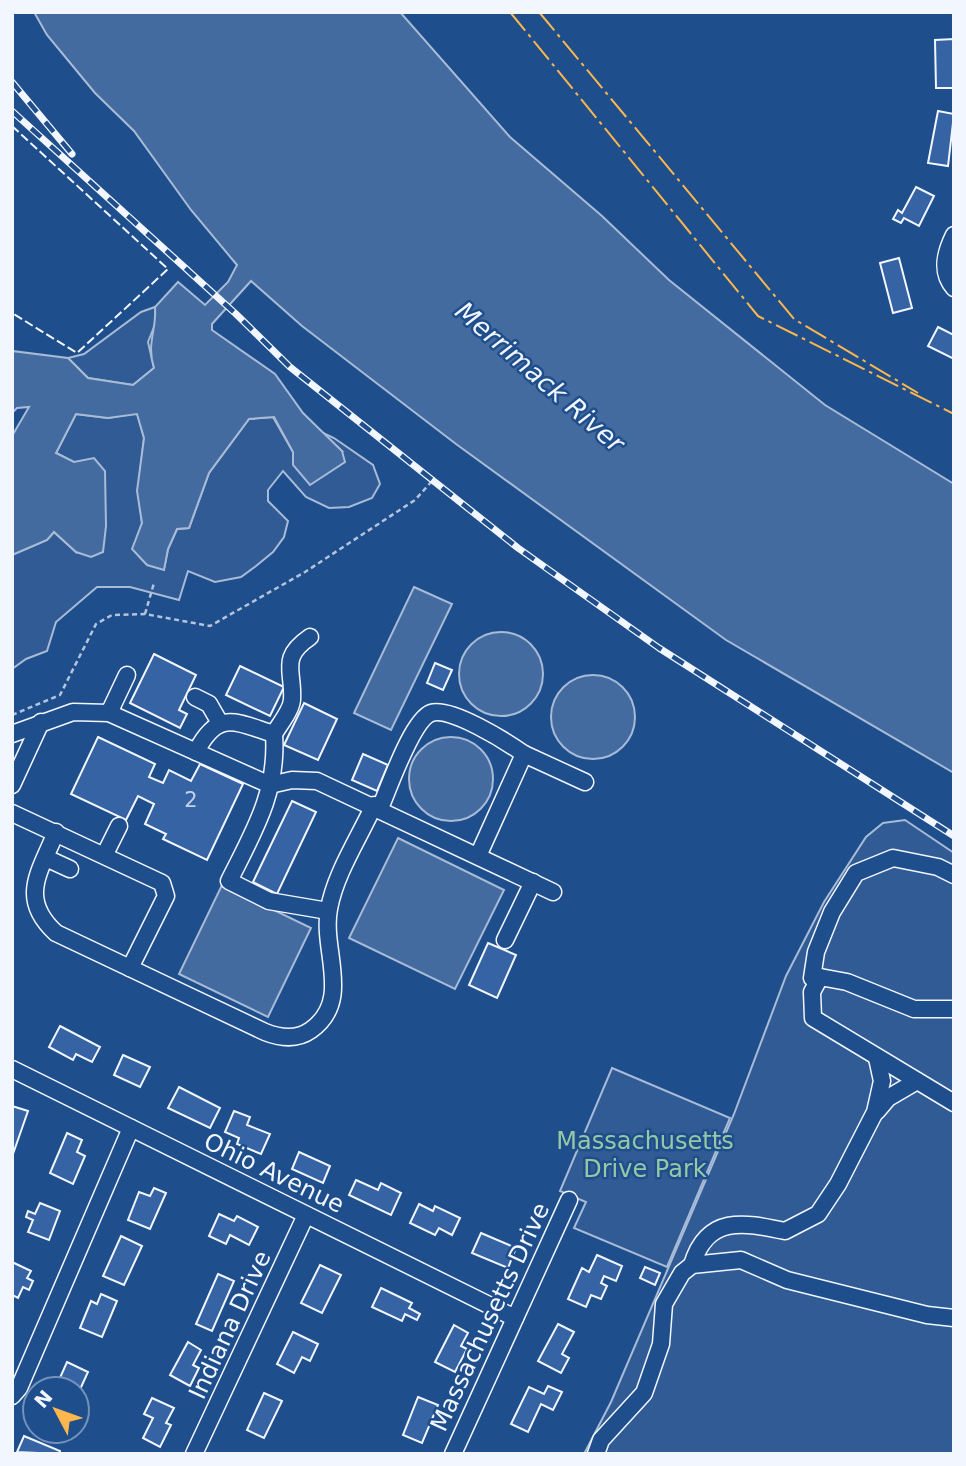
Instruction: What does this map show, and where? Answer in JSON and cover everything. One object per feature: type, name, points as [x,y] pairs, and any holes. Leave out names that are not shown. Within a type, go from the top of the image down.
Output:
[{"type":"street","points":[[954,235],[946,254],[944,270],[954,288]]},
{"type":"street","points":[[310,637],[292,654],[289,666],[292,702],[274,734],[276,763],[268,803],[229,881],[269,901],[328,911]]},
{"type":"street","points":[[109,713],[127,675]]},
{"type":"street","points":[[195,697],[209,704],[220,723]]},
{"type":"street","points":[[57,832],[34,894],[36,910],[56,933],[277,1036],[292,1037],[308,1033],[321,1022],[330,1008],[334,990],[328,911],[333,894],[418,724],[430,713],[445,711],[524,754],[585,782]]},
{"type":"street","points":[[12,734],[73,712],[109,713],[270,785],[292,780],[317,780],[553,892]]},
{"type":"street","points":[[12,785],[41,722]]},
{"type":"street","points":[[197,752],[207,732],[220,723],[238,723],[274,734]]},
{"type":"street","points":[[478,856],[524,754]]},
{"type":"street","points":[[12,813],[105,854],[162,883],[166,896],[130,968]]},
{"type":"street","points":[[105,854],[119,825]]},
{"type":"street","points":[[46,858],[70,869]]},
{"type":"street","points":[[954,875],[937,867],[893,858],[856,873],[832,912],[816,952],[812,978],[846,982],[914,1009],[954,1009]]},
{"type":"street","points":[[505,940],[533,883]]},
{"type":"street","points":[[820,977],[813,992],[813,1018],[954,1103]]},
{"type":"street","points":[[596,1454],[601,1440],[644,1392],[661,1344],[664,1304],[682,1273],[692,1265],[697,1249],[719,1226],[748,1223],[785,1231],[818,1214],[838,1184],[875,1112],[882,1081],[877,1058]]},
{"type":"street","name":"Ohio Avenue","points":[[12,1069],[515,1318]]},
{"type":"street","points":[[875,1112],[888,1098],[917,1082]]},
{"type":"street","points":[[12,1396],[19,1388],[131,1128]]},
{"type":"street","name":"Massachusetts Drive","points":[[453,1454],[569,1200]]},
{"type":"street","name":"Indiana Drive","points":[[194,1454],[306,1215]]},
{"type":"street","points":[[692,1265],[741,1261],[798,1283],[927,1315],[954,1318]]},
{"type":"path","points":[[12,715],[60,695],[96,624],[112,615],[145,614],[210,626],[316,565],[415,500],[432,481]]},
{"type":"path","points":[[145,614],[154,583]]},
{"type":"shaded area","points":[[155,307],[156,322],[148,342],[154,368],[133,385],[88,378],[68,358],[84,354],[141,312]]},
{"type":"shaded area","points":[[137,413],[144,438],[138,491],[142,523],[133,549],[164,569],[168,549],[177,529],[189,528],[209,473],[249,419],[273,417],[293,452],[342,451],[321,432],[334,438],[373,465],[380,484],[372,498],[349,507],[329,508],[306,497],[283,471],[268,490],[268,501],[288,521],[284,537],[273,552],[241,577],[215,582],[188,571],[179,600],[130,587],[97,587],[56,622],[47,651],[26,659],[12,669],[12,555],[47,540],[54,532],[76,552],[74,462],[56,453],[76,414],[108,418]]},
{"type":"shaded area","points":[[905,820],[954,853],[954,1454],[584,1454],[611,1402],[734,1114],[786,976],[824,902],[866,837],[883,823]]},
{"type":"shaded area","name":"Massachusetts Drive Park","points":[[612,1068],[730,1118],[667,1267],[574,1228],[586,1202],[560,1191]]},
{"type":"water","name":"Merrimack River","points":[[34,12],[400,12],[510,137],[602,216],[669,280],[825,405],[954,484],[954,773],[726,640],[456,444],[302,326],[251,281],[212,324],[212,330],[275,374],[303,413],[342,451],[345,462],[310,485],[293,465],[293,452],[274,417],[249,419],[209,473],[189,528],[177,529],[168,549],[164,570],[147,565],[132,549],[142,523],[137,491],[144,438],[137,414],[108,418],[76,414],[56,453],[74,462],[94,458],[105,471],[106,526],[103,552],[91,557],[76,552],[54,532],[47,540],[12,555],[12,436],[29,407],[17,408],[12,413],[12,351],[68,358],[88,378],[133,385],[154,368],[151,344],[155,307],[178,282],[205,305],[228,282],[237,265],[191,210],[134,131],[95,93],[47,35]]},
{"type":"water","points":[[414,587],[452,604],[391,730],[354,713]]},
{"type":"water","points":[[501,632],[524,639],[536,651],[543,674],[536,697],[524,709],[501,716],[478,709],[466,697],[459,674],[466,651],[478,639]]},
{"type":"water","points":[[593,675],[616,682],[628,694],[635,717],[628,740],[616,752],[593,759],[570,752],[558,740],[551,717],[558,694],[570,682]]},
{"type":"water","points":[[451,737],[474,744],[486,756],[493,779],[486,802],[474,814],[451,821],[428,814],[416,802],[409,779],[416,756],[428,744]]},
{"type":"water","points":[[398,838],[504,890],[455,989],[349,938]]},
{"type":"water","points":[[222,885],[311,928],[268,1017],[179,974]]},
{"type":"building","points":[[954,39],[954,88],[936,88],[935,40]]},
{"type":"building","points":[[938,111],[954,114],[948,166],[928,163]]},
{"type":"building","points":[[916,187],[934,196],[919,226],[904,218],[901,223],[893,219],[898,210],[902,213]]},
{"type":"building","points":[[899,258],[912,308],[893,313],[880,263]]},
{"type":"building","points":[[938,327],[954,335],[954,359],[928,346]]},
{"type":"building","points":[[154,654],[196,675],[179,710],[187,714],[180,728],[130,703]]},
{"type":"building","points":[[435,663],[452,670],[443,690],[427,683]]},
{"type":"building","points":[[240,666],[284,687],[270,716],[226,695]]},
{"type":"building","points":[[304,703],[337,719],[318,760],[284,745]]},
{"type":"building","points":[[98,737],[155,764],[149,777],[163,783],[169,770],[191,781],[200,764],[243,784],[207,860],[163,839],[166,834],[145,824],[154,804],[138,796],[126,820],[71,794]]},
{"type":"building","points":[[363,754],[388,765],[377,791],[352,780]]},
{"type":"building","points":[[292,801],[316,812],[277,894],[253,882]]},
{"type":"building","points":[[488,943],[516,955],[497,998],[469,985]]},
{"type":"building","points":[[60,1026],[100,1047],[92,1062],[76,1054],[73,1060],[49,1047]]},
{"type":"building","points":[[123,1055],[150,1067],[140,1087],[114,1075]]},
{"type":"building","points":[[179,1087],[220,1108],[210,1128],[168,1108]]},
{"type":"building","points":[[12,1106],[28,1111],[13,1154],[12,1153]]},
{"type":"building","points":[[234,1111],[250,1117],[247,1125],[270,1134],[261,1154],[237,1144],[239,1138],[225,1132]]},
{"type":"building","points":[[67,1133],[82,1140],[77,1152],[85,1156],[73,1184],[50,1173]]},
{"type":"building","points":[[299,1152],[330,1166],[323,1183],[292,1169]]},
{"type":"building","points":[[356,1180],[378,1190],[381,1183],[401,1193],[391,1215],[349,1195]]},
{"type":"building","points":[[154,1188],[166,1193],[150,1229],[128,1220],[139,1192],[150,1196]]},
{"type":"building","points":[[40,1203],[60,1211],[49,1240],[28,1232],[33,1220],[26,1217],[28,1211],[35,1214]]},
{"type":"building","points":[[419,1204],[433,1211],[435,1206],[460,1218],[452,1235],[439,1228],[435,1235],[410,1223]]},
{"type":"building","points":[[219,1214],[234,1221],[237,1216],[258,1227],[249,1245],[230,1235],[226,1244],[209,1236]]},
{"type":"building","points":[[481,1233],[516,1248],[508,1268],[472,1253]]},
{"type":"building","points":[[121,1236],[142,1246],[124,1285],[103,1276]]},
{"type":"building","points":[[597,1255],[622,1266],[616,1281],[604,1276],[601,1283],[607,1286],[601,1299],[591,1295],[586,1307],[568,1299],[582,1268],[589,1272]]},
{"type":"building","points":[[12,1262],[31,1271],[27,1278],[33,1281],[29,1290],[23,1287],[18,1298],[12,1295]]},
{"type":"building","points":[[320,1265],[341,1275],[322,1313],[301,1303]]},
{"type":"building","points":[[645,1267],[660,1273],[655,1285],[640,1278]]},
{"type":"building","points":[[218,1274],[234,1281],[212,1331],[196,1324]]},
{"type":"building","points":[[381,1288],[412,1303],[409,1308],[420,1314],[417,1320],[405,1314],[402,1321],[372,1307]]},
{"type":"building","points":[[101,1294],[117,1301],[102,1337],[80,1328],[91,1301],[97,1304]]},
{"type":"building","points":[[558,1324],[574,1332],[562,1354],[569,1358],[561,1373],[538,1361]]},
{"type":"building","points":[[454,1325],[468,1333],[461,1346],[467,1349],[455,1372],[435,1362]]},
{"type":"building","points":[[293,1332],[318,1344],[310,1361],[302,1357],[294,1373],[277,1364]]},
{"type":"building","points":[[188,1342],[201,1350],[193,1365],[199,1368],[190,1386],[170,1375]]},
{"type":"building","points":[[67,1362],[88,1372],[87,1375],[61,1375]]},
{"type":"building","points":[[548,1386],[562,1392],[553,1410],[541,1404],[528,1432],[511,1424],[529,1387],[544,1394]]},
{"type":"building","points":[[264,1393],[282,1401],[264,1438],[247,1430]]},
{"type":"building","points":[[418,1397],[438,1405],[422,1443],[403,1435]]},
{"type":"building","points":[[152,1398],[174,1408],[166,1423],[171,1425],[160,1447],[143,1438],[153,1418],[144,1414]]},
{"type":"building","points":[[21,1443],[21,1445],[46,1445],[60,1451],[59,1454],[17,1452]]},
{"type":"railway","points":[[12,82],[72,154]]},
{"type":"railway","points":[[12,111],[236,314],[290,367],[518,548],[659,648],[954,836]]},
{"type":"fence","points":[[12,126],[168,269],[77,353],[12,313]]},
{"type":"power","points":[[510,12],[758,316],[954,414]]},
{"type":"power","points":[[539,12],[794,319],[918,393]]}]
